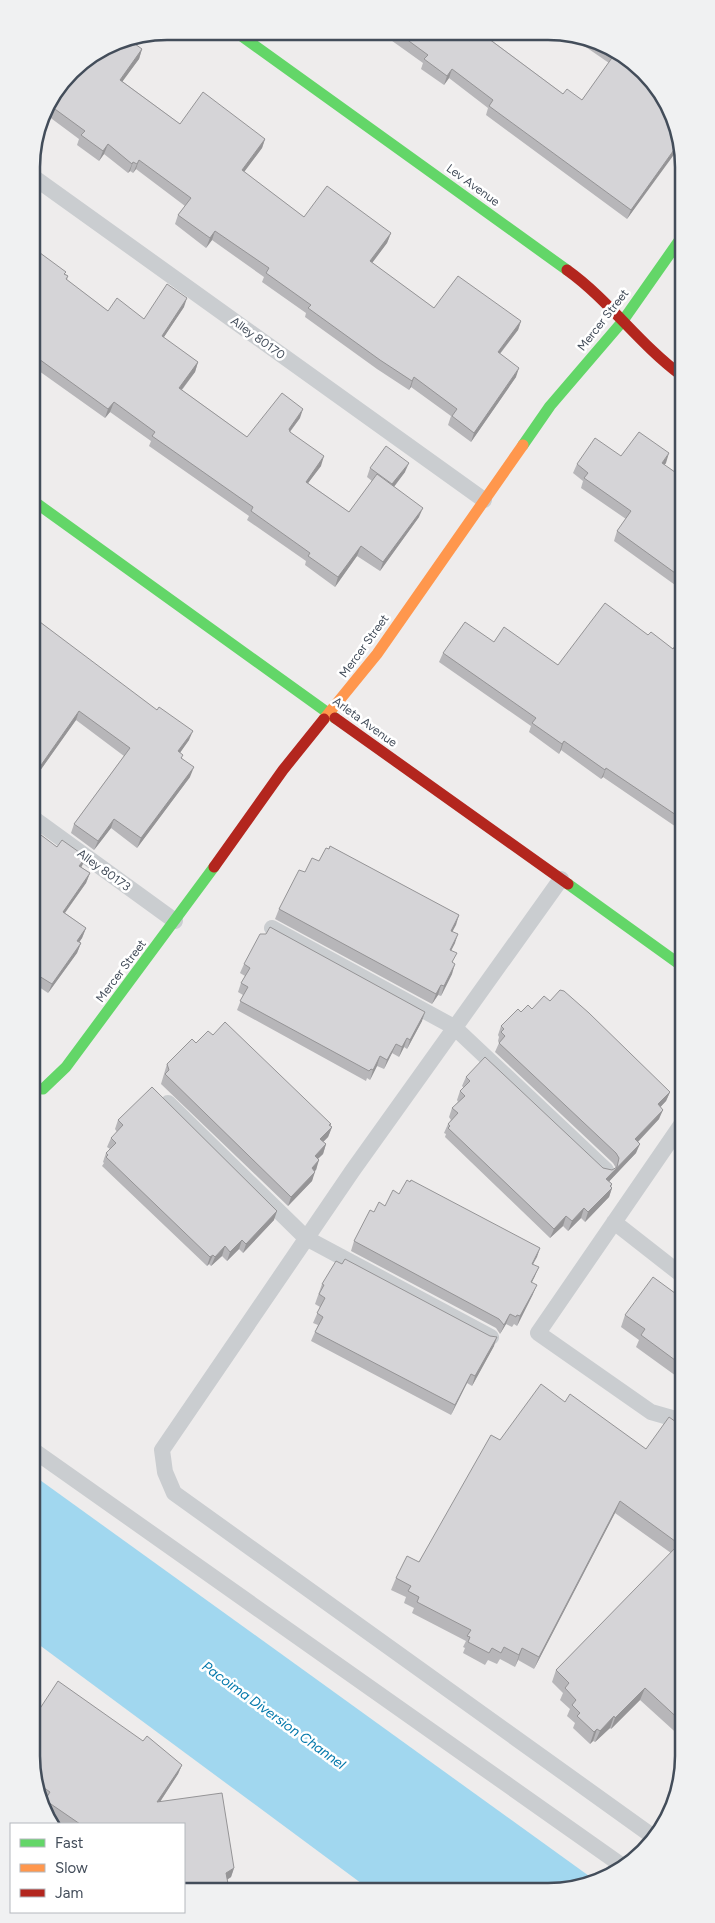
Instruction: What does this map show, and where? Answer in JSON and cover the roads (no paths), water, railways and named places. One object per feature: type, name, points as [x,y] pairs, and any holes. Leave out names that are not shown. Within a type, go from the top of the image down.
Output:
[{"type":"street","name":"Lev Avenue","points":[[247,40],[591,287],[656,357],[675,371]]},
{"type":"street","name":"Mercer Street","points":[[40,1087],[66,1067],[176,922],[283,770],[377,654],[550,406],[622,322],[675,247]]},
{"type":"street","name":"Arleta Avenue","points":[[40,506],[675,961]]},
{"type":"lane","name":"Alley 80170","points":[[40,182],[484,500]]},
{"type":"lane","name":"Alley 80173","points":[[40,824],[176,922]]},
{"type":"lane","points":[[561,879],[454,1027],[306,1238],[162,1450],[164,1472],[174,1493],[649,1833]]},
{"type":"lane","points":[[272,928],[454,1027],[606,1170]]},
{"type":"lane","points":[[158,1093],[306,1238],[491,1337]]},
{"type":"lane","points":[[672,1418],[651,1412],[538,1333],[675,1132]]},
{"type":"lane","points":[[614,1222],[675,1270]]},
{"type":"lane","points":[[40,1455],[617,1862]]},
{"type":"water","name":"Pacoima Diversion Channel","points":[[40,1480],[589,1876],[573,1881],[548,1883],[361,1883],[40,1645]]}]
